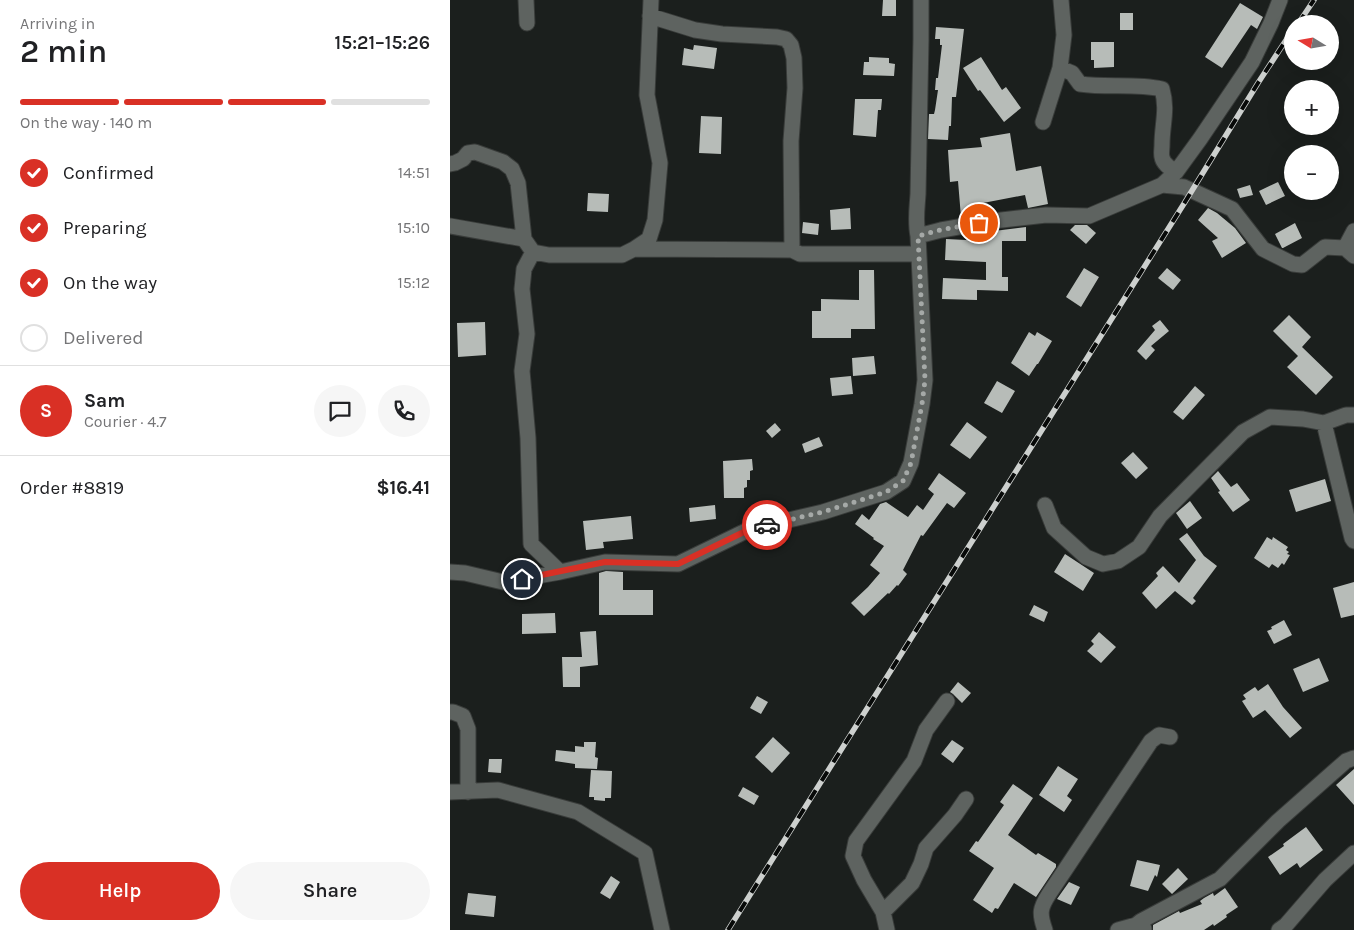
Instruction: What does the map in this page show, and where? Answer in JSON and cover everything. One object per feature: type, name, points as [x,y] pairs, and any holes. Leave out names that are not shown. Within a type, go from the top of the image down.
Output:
[{"type":"street","points":[[526,0],[527,22]]},
{"type":"street","points":[[450,226],[529,245],[549,255],[622,255],[634,250],[649,239],[655,220],[660,163],[647,95],[651,0]]},
{"type":"street","points":[[450,572],[465,572],[503,582],[605,562],[678,564],[750,529],[823,512],[886,492],[903,481],[911,463],[925,380],[918,236],[915,222],[918,194],[921,0]]},
{"type":"street","points":[[1043,122],[1060,68],[1064,35],[1061,0]]},
{"type":"street","points":[[918,236],[940,230],[993,221],[1046,215],[1088,216],[1162,186],[1176,172],[1200,139],[1252,62],[1280,0]]},
{"type":"street","points":[[650,16],[702,31],[777,37],[786,40],[791,45],[794,58],[795,88],[791,141],[792,250]]},
{"type":"street","points":[[1060,68],[1072,73],[1080,84],[1098,87],[1150,86],[1162,89],[1166,109],[1162,158],[1168,167],[1176,172]]},
{"type":"street","points":[[450,164],[463,159],[468,153],[475,152],[503,162],[512,170],[518,183],[529,245],[522,289],[527,334],[522,371],[528,438],[531,544],[560,572]]},
{"type":"street","points":[[1162,186],[1184,187],[1232,209],[1263,248],[1293,264],[1302,265],[1325,247],[1350,252],[1354,231]]},
{"type":"street","points":[[634,250],[792,250],[800,254],[918,254]]},
{"type":"street","points":[[1045,505],[1054,528],[1086,557],[1103,564],[1118,561],[1139,546],[1160,516],[1243,432],[1270,417],[1303,419],[1324,423],[1346,415],[1354,415]]},
{"type":"street","points":[[1324,423],[1354,540]]},
{"type":"street","points":[[887,930],[883,912],[864,880],[853,856],[856,841],[914,760],[926,730],[947,701]]},
{"type":"street","points":[[450,712],[463,716],[468,729],[468,792]]},
{"type":"street","points":[[1045,930],[1041,906],[1151,741],[1159,736],[1170,737]]},
{"type":"street","points":[[1118,930],[1142,926],[1220,878],[1278,821],[1346,761],[1354,758]]},
{"type":"street","points":[[450,792],[498,790],[578,812],[645,853],[662,930]]},
{"type":"street","points":[[883,912],[912,883],[926,848],[955,815],[966,799]]},
{"type":"street","points":[[1279,930],[1286,925],[1325,880],[1354,854]]},
{"type":"building","points":[[883,0],[896,0],[896,16],[882,16]]},
{"type":"building","points":[[1240,3],[1263,17],[1257,29],[1251,25],[1222,68],[1205,57]]},
{"type":"building","points":[[1120,13],[1133,13],[1133,30],[1120,30]]},
{"type":"building","points":[[936,27],[964,29],[956,97],[952,97],[951,126],[949,126],[948,140],[928,139],[929,114],[934,114],[935,110],[938,90],[935,90],[936,78],[938,78],[942,45],[940,45],[940,39],[935,39]]},
{"type":"building","points":[[1091,42],[1114,42],[1114,67],[1094,68],[1094,60],[1091,60]]},
{"type":"building","points":[[694,45],[717,48],[714,69],[682,65],[684,48],[693,50]]},
{"type":"building","points":[[869,57],[889,58],[889,63],[895,64],[894,76],[863,75],[864,62],[869,62]]},
{"type":"building","points":[[981,57],[1002,90],[1006,87],[1021,108],[1004,122],[980,90],[978,91],[963,68]]},
{"type":"building","points":[[855,99],[882,99],[881,110],[878,110],[876,137],[853,135]]},
{"type":"building","points":[[701,116],[722,117],[721,154],[699,153]]},
{"type":"building","points":[[1010,133],[1016,171],[1041,166],[1048,204],[1028,208],[1025,195],[983,203],[984,213],[961,217],[958,181],[950,182],[948,150],[982,147],[980,138]]},
{"type":"building","points":[[1278,182],[1284,196],[1266,205],[1259,191]]},
{"type":"building","points":[[1250,185],[1253,195],[1240,198],[1237,189]]},
{"type":"building","points":[[588,193],[609,194],[608,212],[587,211]]},
{"type":"building","points":[[850,208],[851,229],[831,230],[830,210]]},
{"type":"building","points":[[1208,208],[1235,228],[1246,243],[1222,258],[1212,241],[1218,238],[1198,220]]},
{"type":"building","points":[[803,222],[819,224],[818,235],[802,233]]},
{"type":"building","points":[[1295,223],[1302,238],[1282,248],[1275,234]]},
{"type":"building","points":[[1075,225],[1087,225],[1096,233],[1086,244],[1070,230]]},
{"type":"building","points":[[1026,227],[1026,241],[1002,241],[1002,277],[1008,277],[1008,291],[977,290],[977,300],[942,299],[943,278],[986,280],[986,262],[945,260],[946,239],[986,241],[986,232]]},
{"type":"building","points":[[1084,268],[1099,277],[1081,307],[1066,297]]},
{"type":"building","points":[[1167,268],[1181,280],[1173,290],[1158,278]]},
{"type":"building","points":[[859,270],[874,270],[875,329],[851,329],[851,338],[812,338],[812,311],[821,311],[821,299],[859,300]]},
{"type":"building","points":[[1289,315],[1311,337],[1302,347],[1333,377],[1316,395],[1287,367],[1298,356],[1273,331]]},
{"type":"building","points":[[1160,320],[1169,331],[1151,346],[1155,350],[1146,360],[1137,351],[1155,330],[1152,326]]},
{"type":"building","points":[[485,322],[486,355],[458,357],[457,323]]},
{"type":"building","points":[[1029,332],[1035,336],[1037,332],[1052,341],[1029,376],[1011,363]]},
{"type":"building","points":[[874,356],[876,374],[853,376],[852,358]]},
{"type":"building","points":[[851,376],[853,394],[832,396],[830,378]]},
{"type":"building","points":[[997,381],[1015,391],[1002,413],[984,403]]},
{"type":"building","points":[[1195,386],[1205,395],[1183,420],[1173,412]]},
{"type":"building","points":[[967,422],[987,437],[970,459],[950,445]]},
{"type":"building","points":[[775,423],[781,430],[772,438],[766,431]]},
{"type":"building","points":[[819,437],[823,446],[805,453],[802,444]]},
{"type":"building","points":[[1133,452],[1148,468],[1136,479],[1121,463]]},
{"type":"building","points":[[752,459],[753,470],[750,471],[750,480],[747,480],[747,487],[744,488],[744,498],[724,498],[723,461]]},
{"type":"building","points":[[1218,471],[1231,487],[1237,483],[1250,500],[1233,512],[1218,492],[1220,491],[1211,478]]},
{"type":"building","points":[[939,473],[966,493],[954,508],[947,503],[923,536],[921,535],[903,570],[907,574],[898,586],[864,616],[851,603],[880,573],[870,565],[884,546],[855,524],[862,514],[869,520],[880,504],[886,502],[908,517],[917,505],[923,510],[934,494],[928,489]]},
{"type":"building","points":[[1325,479],[1331,501],[1296,512],[1289,490]]},
{"type":"building","points":[[1190,501],[1202,518],[1187,529],[1176,513]]},
{"type":"building","points":[[715,505],[716,519],[690,522],[689,508]]},
{"type":"building","points":[[631,516],[633,539],[603,542],[604,548],[586,550],[583,521]]},
{"type":"building","points":[[1187,533],[1204,556],[1217,566],[1193,598],[1196,601],[1192,605],[1175,591],[1156,609],[1142,593],[1158,576],[1156,573],[1163,566],[1179,583],[1196,560],[1179,539]]},
{"type":"building","points":[[1267,537],[1272,540],[1273,537],[1288,547],[1286,550],[1289,552],[1287,554],[1290,555],[1284,565],[1282,563],[1278,568],[1272,564],[1269,568],[1254,558]]},
{"type":"building","points":[[1065,554],[1094,573],[1083,591],[1054,572]]},
{"type":"building","points":[[606,571],[623,572],[623,590],[653,590],[653,615],[599,615],[599,573]]},
{"type":"building","points":[[1354,582],[1354,615],[1341,618],[1333,588]]},
{"type":"building","points":[[1034,605],[1048,612],[1044,622],[1029,615]]},
{"type":"building","points":[[555,613],[556,633],[522,634],[522,614]]},
{"type":"building","points":[[1284,620],[1292,635],[1274,644],[1267,631]]},
{"type":"building","points":[[596,631],[598,665],[580,667],[580,687],[563,687],[562,657],[582,657],[580,632]]},
{"type":"building","points":[[1099,632],[1116,647],[1101,663],[1087,651],[1094,644],[1091,641]]},
{"type":"building","points":[[1319,658],[1329,681],[1303,692],[1293,669]]},
{"type":"building","points":[[958,682],[971,693],[962,703],[950,692]]},
{"type":"building","points":[[1268,684],[1283,707],[1302,728],[1290,738],[1265,710],[1253,718],[1242,701],[1246,699],[1243,695],[1255,687],[1258,691]]},
{"type":"building","points":[[757,696],[768,702],[761,714],[750,708]]},
{"type":"building","points":[[773,737],[790,753],[772,773],[755,757]]},
{"type":"building","points":[[952,740],[964,748],[953,763],[941,754]]},
{"type":"building","points":[[584,742],[596,742],[595,757],[598,758],[597,769],[575,768],[575,764],[555,761],[556,750],[575,752],[575,746],[584,747]]},
{"type":"building","points":[[489,759],[502,759],[501,773],[488,772]]},
{"type":"building","points":[[1058,766],[1078,779],[1067,796],[1072,800],[1064,812],[1039,795]]},
{"type":"building","points":[[1354,769],[1354,805],[1336,785]]},
{"type":"building","points":[[591,770],[612,771],[611,798],[605,798],[605,801],[594,800],[594,797],[589,797]]},
{"type":"building","points":[[1013,784],[1033,798],[1008,835],[1036,855],[1038,853],[1056,864],[1056,867],[1036,897],[1014,883],[998,909],[995,908],[992,913],[973,900],[994,868],[969,851],[976,841],[978,842],[1004,805],[1000,802]]},
{"type":"building","points":[[743,787],[759,796],[754,805],[738,796]]},
{"type":"building","points":[[1306,827],[1323,850],[1300,868],[1297,863],[1280,875],[1268,857]]},
{"type":"building","points":[[1137,860],[1160,865],[1157,877],[1155,875],[1148,891],[1130,886]]},
{"type":"building","points":[[1178,868],[1188,879],[1172,894],[1162,884]]},
{"type":"building","points":[[611,876],[620,882],[610,899],[600,893]]},
{"type":"building","points":[[1069,882],[1080,887],[1071,905],[1057,899]]},
{"type":"building","points":[[1225,888],[1238,907],[1214,926],[1213,924],[1204,930],[1153,930],[1153,925],[1179,911],[1180,913],[1202,904],[1200,901],[1204,898],[1213,893],[1214,896]]},
{"type":"building","points":[[468,893],[496,896],[494,917],[465,914]]},
{"type":"railway","points":[[1304,15],[1314,0]]},
{"type":"railway","points":[[728,930],[1284,43]]},
{"type":"way so far","points":[[767,525],[823,512],[886,492],[903,481],[911,463],[925,380],[918,236],[979,223]]},
{"type":"route","points":[[522,579],[605,562],[678,564],[750,529],[767,525]]}]
